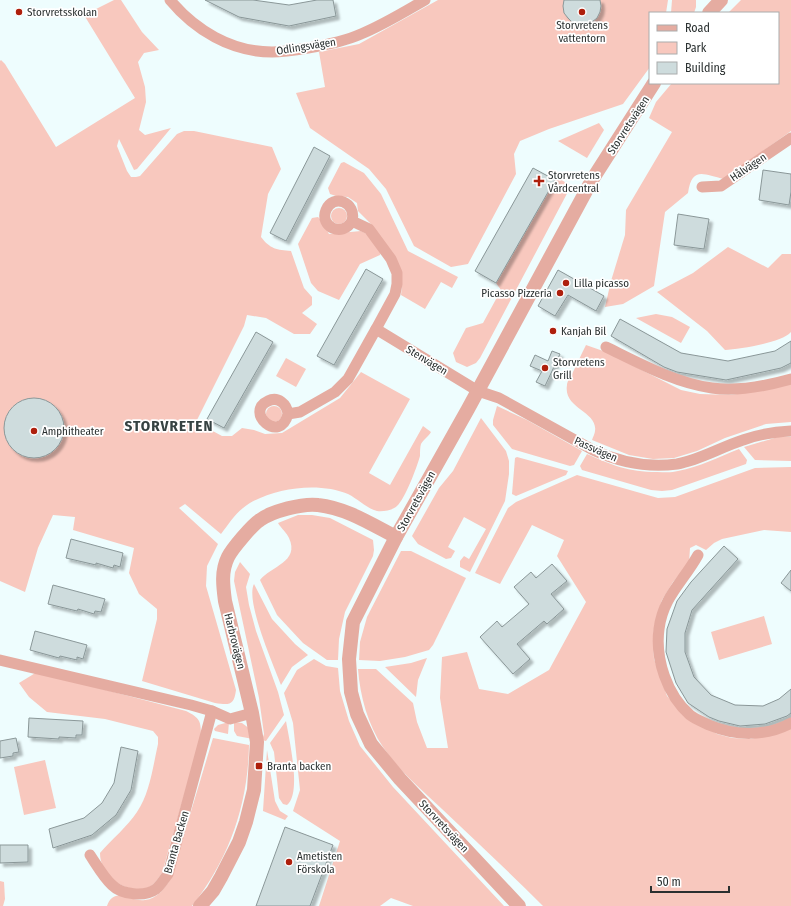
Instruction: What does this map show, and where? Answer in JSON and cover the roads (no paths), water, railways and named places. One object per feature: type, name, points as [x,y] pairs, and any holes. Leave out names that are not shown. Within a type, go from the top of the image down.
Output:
[{"type":"street","name":"Odlingsvägen","points":[[170,0],[180,12],[208,34],[228,44],[254,50],[272,52],[338,42],[360,35],[425,0]]},
{"type":"street","name":"Storvretsvägen","points":[[519,906],[400,779],[371,744],[357,714],[351,692],[349,664],[353,622],[396,537],[478,391],[592,180],[653,84]]},
{"type":"street","name":"Hålvägen","points":[[702,187],[721,186],[791,138]]},
{"type":"street","points":[[288,414],[300,412],[334,392],[348,379],[395,294],[397,273],[391,259],[369,229],[352,221]]},
{"type":"street","name":"Stenvägen","points":[[376,329],[478,391]]},
{"type":"street","points":[[606,347],[651,370],[680,380],[712,388],[740,389],[769,385],[791,379]]},
{"type":"street","name":"Passvägen","points":[[478,391],[499,398],[608,457],[641,464],[677,464],[744,440],[772,432],[791,431]]},
{"type":"street","name":"Harbrovägen","points":[[200,906],[213,891],[231,859],[246,822],[254,790],[257,742],[252,713],[225,601],[223,586],[223,572],[232,551],[260,520],[276,512],[293,507],[317,504],[344,510],[396,537]]},
{"type":"street","points":[[698,555],[691,568],[666,602],[659,628],[658,642],[662,669],[674,695],[682,707],[691,716],[726,731],[750,734],[768,732],[791,723]]},
{"type":"street","points":[[0,660],[212,711],[230,718],[252,713]]},
{"type":"street","name":"Branta Backen","points":[[90,855],[112,886],[122,891],[145,894],[156,889],[162,883],[168,874],[212,711]]},
{"type":"place","name":"Storvretsskolan","points":[[19,12]]},
{"type":"place","name":"Storvretens vattentorn","points":[[582,12]]},
{"type":"place","name":"Storvretens Vårdcentral","points":[[539,181]]},
{"type":"place","name":"Lilla picasso","points":[[566,283]]},
{"type":"place","name":"Picasso Pizzeria","points":[[560,293]]},
{"type":"place","name":"Kanjah Bil","points":[[553,331]]},
{"type":"place","name":"Storvretens Grill","points":[[545,368]]},
{"type":"place","name":"Amphitheater","points":[[34,431]]},
{"type":"place","name":"Branta backen","points":[[259,766]]},
{"type":"place","name":"Ametisten Förskola","points":[[289,862]]},
{"type":"district","name":"STORVRETEN","points":[[169,426]]}]
